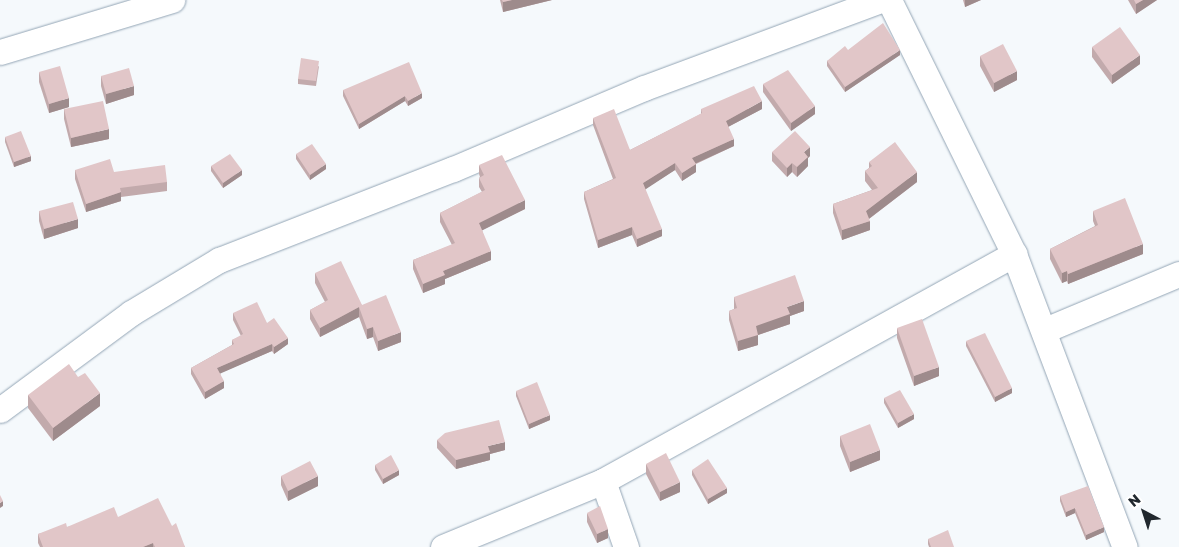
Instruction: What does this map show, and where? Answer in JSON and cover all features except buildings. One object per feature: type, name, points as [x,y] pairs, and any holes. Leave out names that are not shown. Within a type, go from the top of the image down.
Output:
[{"type":"street","points":[[0,52],[172,0]]},
{"type":"street","points":[[0,410],[131,313],[219,260],[453,168],[644,88],[880,0]]},
{"type":"street","points":[[889,0],[1014,254],[1045,330],[1125,547]]},
{"type":"street","points":[[442,547],[602,481],[1014,254]]},
{"type":"street","points":[[1045,330],[1179,274]]},
{"type":"street","points":[[602,481],[626,547]]}]
